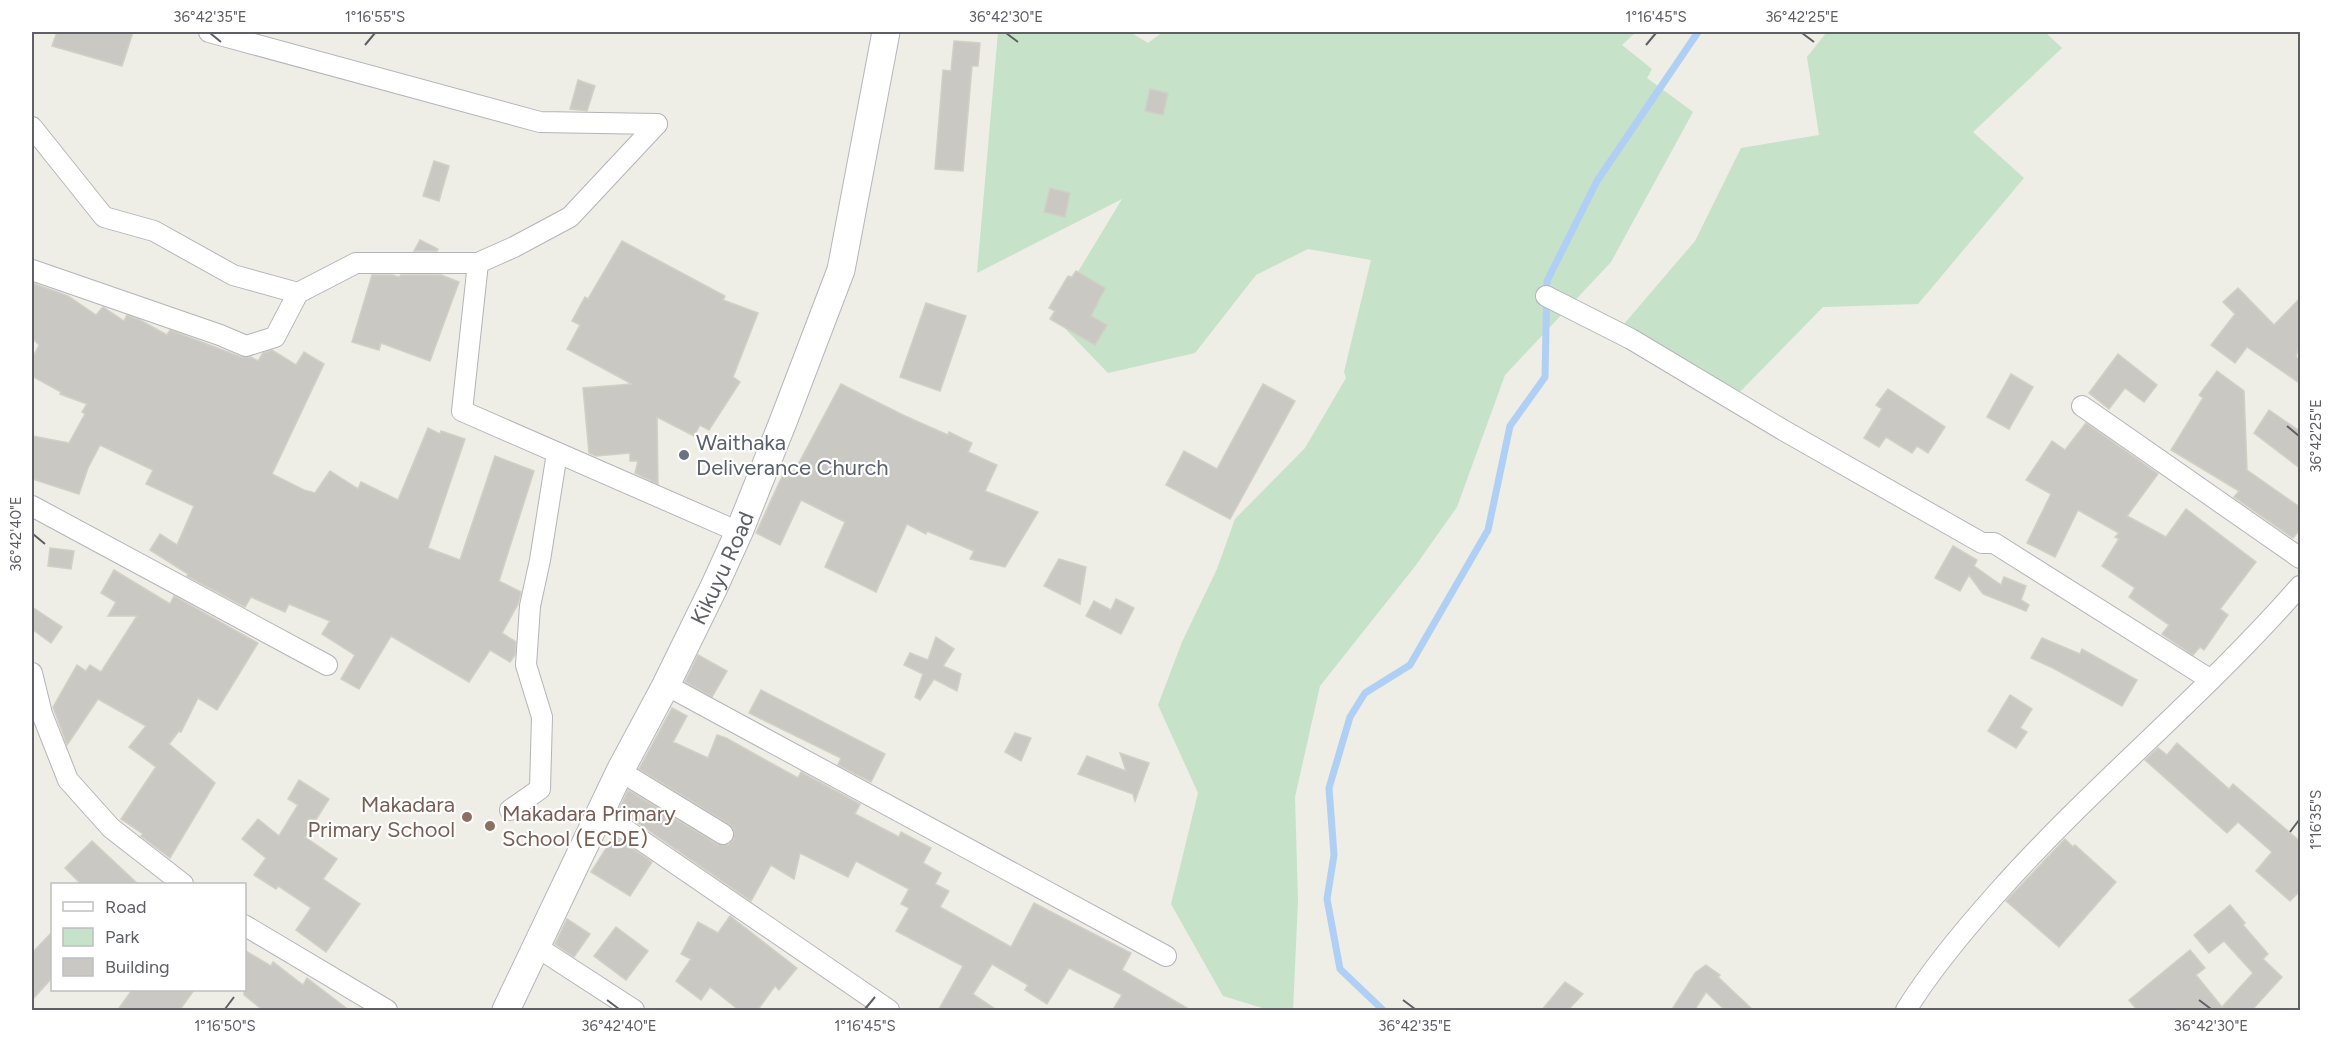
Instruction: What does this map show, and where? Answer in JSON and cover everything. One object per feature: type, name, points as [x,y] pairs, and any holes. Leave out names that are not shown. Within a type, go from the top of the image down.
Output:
[{"type":"main road","name":"Kikuyu Road","points":[[506,1011],[600,812],[666,685],[739,532],[841,270],[886,32]]},
{"type":"street","points":[[32,270],[246,346],[275,337],[298,293],[356,263],[478,263],[514,248],[570,218],[657,124],[540,122],[208,32]]},
{"type":"street","points":[[32,127],[104,217],[154,231],[233,275],[298,293]]},
{"type":"street","points":[[478,263],[462,411],[739,532]]},
{"type":"street","points":[[1546,296],[1631,339],[1783,430],[1982,543],[1994,543],[2211,680]]},
{"type":"street","points":[[2082,406],[2301,558]]},
{"type":"street","points":[[510,810],[540,789],[542,717],[526,665],[530,606],[540,560],[557,453]]},
{"type":"street","points":[[32,506],[327,665]]},
{"type":"street","points":[[1906,1011],[1952,944],[2036,850],[2265,627],[2301,586]]},
{"type":"street","points":[[32,673],[42,714],[68,780],[111,828],[180,883]]},
{"type":"street","points":[[666,685],[1166,956]]},
{"type":"street","points":[[620,771],[723,834]]},
{"type":"street","points":[[600,812],[889,1011]]},
{"type":"street","points":[[246,927],[387,1011]]},
{"type":"street","points":[[537,947],[634,1011]]},
{"type":"green space","points":[[998,32],[1130,32],[1148,43],[1163,32],[1636,32],[1622,45],[1652,69],[1647,78],[1693,112],[1611,262],[1505,375],[1457,507],[1416,565],[1320,686],[1295,797],[1298,901],[1293,1010],[1269,1010],[1223,996],[1171,904],[1198,793],[1158,705],[1182,642],[1217,569],[1235,519],[1305,448],[1346,378],[1344,372],[1371,260],[1308,249],[1256,275],[1195,353],[1108,373],[1052,315],[1122,199],[977,273]]},
{"type":"green space","points":[[1827,32],[2045,32],[2062,48],[1973,132],[2024,178],[1918,304],[1823,307],[1726,406],[1618,331],[1695,241],[1741,148],[1819,135],[1807,57]]},
{"type":"building","points":[[57,32],[133,32],[122,66],[52,46]]},
{"type":"building","points":[[954,41],[980,43],[978,66],[972,66],[963,171],[935,169],[943,70],[951,71]]},
{"type":"building","points":[[578,80],[595,86],[587,111],[570,109]]},
{"type":"building","points":[[1150,89],[1168,93],[1163,115],[1145,111]]},
{"type":"building","points":[[434,161],[449,166],[439,201],[423,196]]},
{"type":"building","points":[[1050,188],[1070,193],[1065,217],[1044,212]]},
{"type":"building","points":[[420,240],[438,249],[437,251],[414,251]]},
{"type":"building","points":[[622,241],[725,296],[723,300],[758,313],[733,377],[740,382],[709,430],[700,425],[694,436],[657,417],[658,484],[635,473],[638,461],[630,461],[630,453],[596,456],[589,453],[583,388],[632,384],[567,349],[580,325],[572,321],[585,297],[588,299]]},
{"type":"building","points":[[1076,271],[1105,288],[1091,316],[1107,325],[1095,345],[1050,319],[1055,311],[1049,308],[1068,276],[1072,277]]},
{"type":"building","points":[[372,275],[399,277],[401,275],[441,275],[459,282],[430,361],[381,343],[379,350],[352,342]]},
{"type":"building","points":[[32,283],[68,296],[96,315],[103,307],[124,321],[127,315],[167,335],[170,330],[241,357],[251,357],[258,361],[263,353],[272,350],[296,365],[304,352],[324,364],[272,474],[304,490],[315,493],[330,471],[358,489],[361,482],[398,500],[428,428],[440,434],[441,431],[465,439],[428,548],[460,560],[495,456],[534,471],[499,581],[521,592],[518,604],[502,633],[516,642],[515,655],[510,662],[490,650],[469,682],[391,636],[359,689],[341,679],[355,655],[322,634],[330,621],[289,604],[285,612],[251,597],[245,607],[187,576],[188,574],[150,550],[160,534],[177,545],[194,506],[146,484],[153,470],[100,445],[88,468],[79,494],[32,479],[32,436],[69,443],[85,414],[82,412],[87,404],[60,394],[61,392],[32,376],[32,359],[39,345],[32,338]]},
{"type":"building","points":[[2238,288],[2274,325],[2301,297],[2301,337],[2296,357],[2301,360],[2301,384],[2247,347],[2235,363],[2211,345],[2235,314],[2223,302]]},
{"type":"building","points":[[926,303],[966,316],[940,391],[900,377]]},
{"type":"building","points":[[2118,354],[2157,385],[2144,402],[2125,388],[2109,409],[2089,393]]},
{"type":"building","points":[[2217,371],[2244,391],[2247,470],[2301,508],[2301,528],[2293,538],[2234,497],[2239,491],[2171,450],[2203,398],[2199,395]]},
{"type":"building","points":[[2011,374],[2033,387],[2009,429],[1987,417]]},
{"type":"building","points":[[841,384],[905,416],[972,443],[968,452],[997,465],[985,491],[1038,512],[1005,567],[970,559],[974,551],[927,531],[926,534],[907,524],[876,592],[825,567],[845,522],[801,500],[780,545],[756,533],[786,468],[794,472]]},
{"type":"building","points":[[1263,384],[1295,401],[1230,519],[1166,485],[1184,451],[1217,469]]},
{"type":"building","points":[[1888,389],[1945,427],[1928,453],[1917,446],[1912,453],[1886,437],[1879,447],[1864,438],[1882,409],[1876,405]]},
{"type":"building","points":[[2269,410],[2301,432],[2301,469],[2254,433]]},
{"type":"building","points":[[2086,423],[2158,474],[2127,516],[2166,537],[2186,509],[2256,562],[2220,609],[2228,615],[2204,650],[2200,647],[2193,655],[2162,634],[2169,625],[2129,597],[2135,588],[2102,566],[2119,539],[2115,537],[2119,533],[2078,510],[2055,557],[2027,543],[2051,494],[2026,480],[2052,441],[2065,450]]},
{"type":"building","points":[[1953,546],[1977,560],[1974,566],[2001,585],[2004,577],[2026,586],[2021,600],[2029,605],[2026,611],[1983,594],[1969,575],[1960,591],[1935,578]]},
{"type":"building","points":[[50,548],[74,551],[71,569],[48,566]]},
{"type":"building","points":[[1059,559],[1086,567],[1080,604],[1044,586]]},
{"type":"building","points":[[114,570],[170,604],[174,596],[258,643],[217,710],[198,698],[181,732],[179,731],[169,744],[215,783],[170,858],[141,836],[143,834],[121,819],[156,767],[129,747],[146,726],[98,699],[67,745],[53,707],[77,665],[86,671],[90,665],[101,672],[137,616],[108,616],[116,602],[101,593]]},
{"type":"building","points":[[1116,599],[1134,608],[1121,634],[1086,616],[1094,601],[1111,610]]},
{"type":"building","points":[[32,607],[62,627],[51,643],[32,629]]},
{"type":"building","points":[[936,637],[954,649],[943,666],[961,674],[957,691],[934,679],[920,700],[915,697],[923,674],[904,665],[910,653],[928,660]]},
{"type":"building","points":[[2042,638],[2080,654],[2082,649],[2137,680],[2122,706],[2031,658]]},
{"type":"building","points":[[698,655],[727,671],[712,697],[685,682]]},
{"type":"building","points":[[761,690],[885,754],[871,782],[838,765],[841,758],[749,713]]},
{"type":"building","points":[[2010,695],[2032,709],[2020,728],[2027,732],[2016,748],[1988,731]]},
{"type":"building","points":[[672,708],[687,716],[673,742],[708,758],[717,735],[726,738],[798,778],[801,772],[860,804],[855,814],[899,837],[901,832],[931,848],[923,863],[941,873],[935,884],[949,891],[940,907],[1011,947],[1034,903],[1131,953],[1122,970],[1192,1011],[1112,1011],[1122,995],[1069,968],[1047,1004],[1025,990],[1028,985],[992,964],[973,994],[998,1011],[938,1011],[963,966],[896,931],[909,908],[901,904],[909,889],[856,861],[848,877],[800,853],[794,879],[771,865],[751,901],[619,810],[628,790],[717,844],[728,845],[733,840],[734,829],[729,824],[639,769]]},
{"type":"building","points":[[1015,733],[1031,738],[1021,761],[1005,752]]},
{"type":"building","points":[[2177,743],[2229,789],[2233,784],[2301,842],[2301,890],[2290,901],[2256,871],[2272,852],[2238,822],[2227,833],[2145,760],[2158,748],[2167,755]]},
{"type":"building","points":[[1120,753],[1149,763],[1135,801],[1133,794],[1078,774],[1087,756],[1126,771]]},
{"type":"building","points":[[299,780],[329,799],[305,837],[337,859],[323,879],[360,904],[326,952],[296,930],[311,908],[278,886],[276,889],[254,875],[266,858],[242,839],[258,819],[279,836],[298,805],[288,799]]},
{"type":"building","points":[[614,836],[652,862],[630,896],[591,872]]},
{"type":"building","points":[[2065,839],[2073,847],[2075,845],[2116,882],[2059,947],[2006,901]]},
{"type":"building","points":[[92,841],[137,883],[80,883],[65,868]]},
{"type":"building","points":[[2230,905],[2245,923],[2243,925],[2268,954],[2263,959],[2282,977],[2251,1011],[2138,1011],[2129,1000],[2190,950],[2205,968],[2196,975],[2222,1007],[2253,973],[2224,941],[2209,953],[2194,935]]},
{"type":"building","points":[[730,916],[797,968],[779,990],[775,986],[757,1011],[740,1011],[710,987],[701,1000],[676,981],[691,959],[681,954],[698,922],[718,933]]},
{"type":"building","points":[[567,919],[590,934],[574,957],[555,944]]},
{"type":"building","points":[[616,927],[648,951],[626,980],[594,956]]},
{"type":"building","points":[[51,933],[51,979],[32,1000],[32,953]]},
{"type":"building","points":[[246,951],[271,966],[273,962],[303,985],[307,978],[350,1011],[264,1011],[244,995],[246,991]]},
{"type":"building","points":[[1706,965],[1720,975],[1718,977],[1754,1011],[1726,1011],[1706,992],[1694,1011],[1671,1011],[1695,973]]},
{"type":"building","points":[[1565,982],[1583,994],[1567,1011],[1541,1011]]},
{"type":"building","points":[[131,991],[193,991],[179,1011],[117,1011]]},
{"type":"waterway","points":[[1383,1010],[1340,969],[1327,899],[1334,855],[1329,788],[1350,717],[1365,693],[1410,665],[1488,530],[1510,426],[1545,377],[1547,281],[1597,181],[1698,32]]},
{"type":"place","name":"Waithaka Deliverance Church","points":[[684,455]]},
{"type":"place","name":"Makadara Primary School","points":[[467,817]]},
{"type":"place","name":"Makadara Primary School (ECDE)","points":[[490,826]]}]
